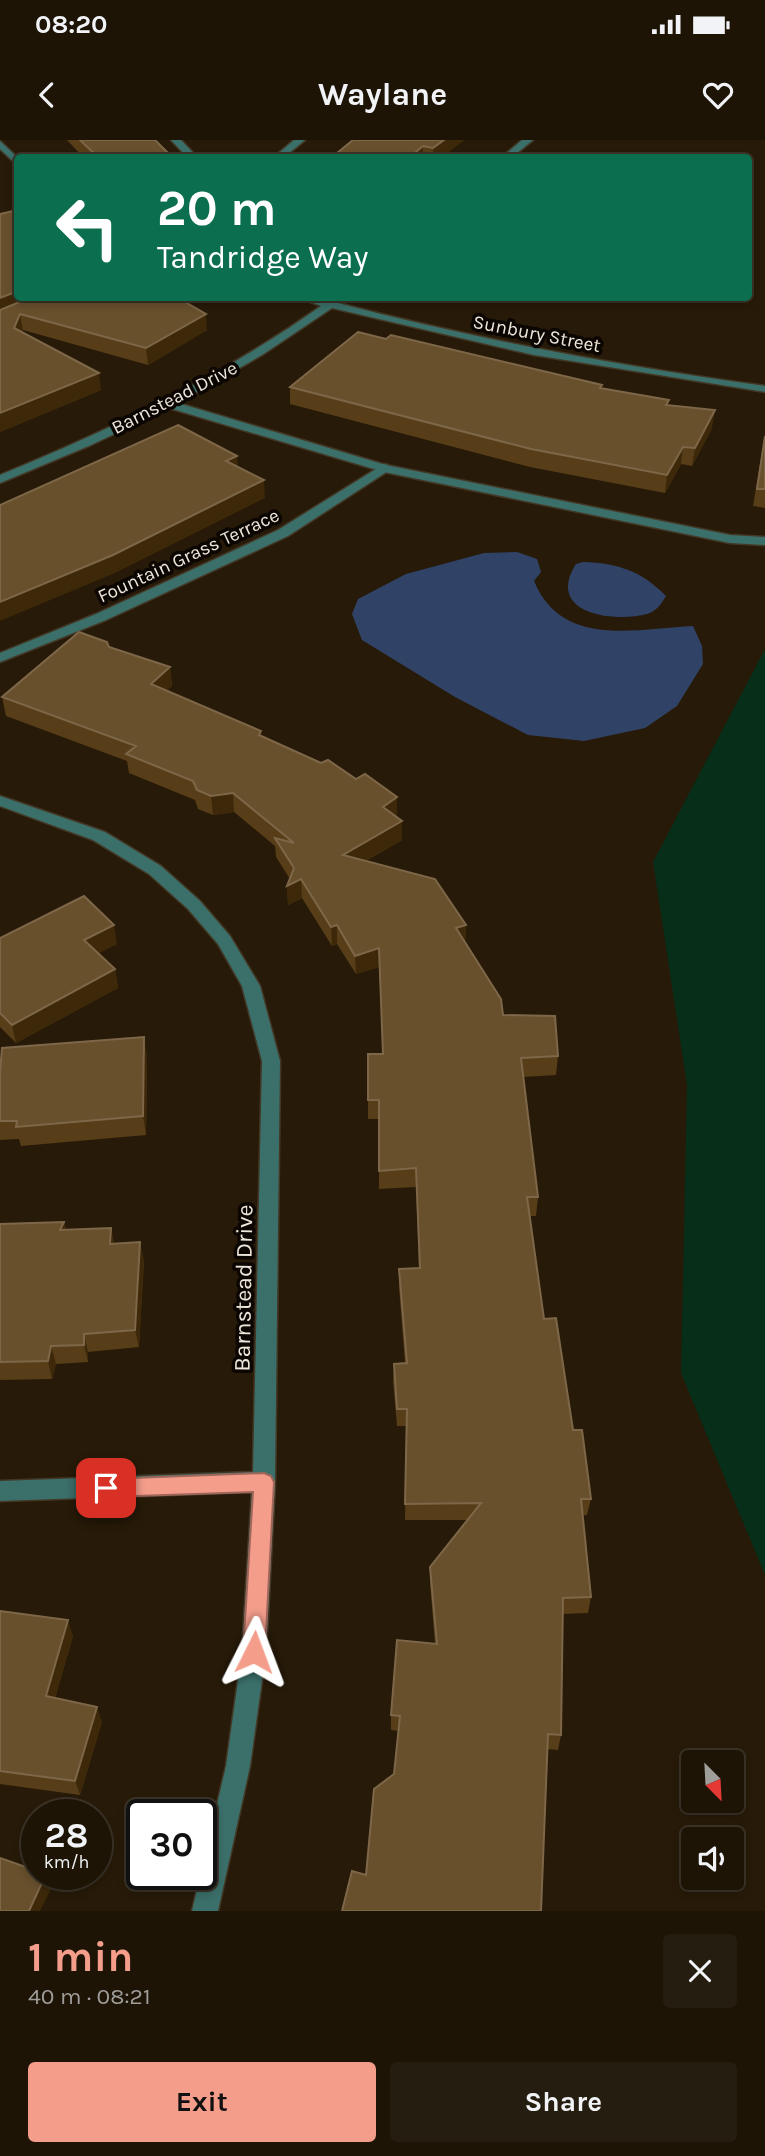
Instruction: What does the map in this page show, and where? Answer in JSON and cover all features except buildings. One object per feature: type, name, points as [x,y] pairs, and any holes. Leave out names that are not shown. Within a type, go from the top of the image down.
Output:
[{"type":"street","points":[[176,140],[190,154]]},
{"type":"street","points":[[277,140],[296,143]]},
{"type":"street","points":[[510,154],[528,140]]},
{"type":"street","points":[[282,154],[296,143]]},
{"type":"street","name":"Sunbury Street","points":[[334,301],[465,337],[583,361],[765,389]]},
{"type":"street","name":"Barnstead Drive","points":[[0,479],[55,456],[165,403],[257,354],[334,301]]},
{"type":"street","points":[[165,403],[384,468],[730,539],[765,541]]},
{"type":"street","name":"Fountain Grass Terrace","points":[[0,658],[100,617],[283,533],[384,468]]},
{"type":"street","name":"Barnstead Drive","points":[[0,800],[99,836],[155,870],[194,905],[224,940],[251,986],[271,1062],[264,1482],[254,1652],[237,1766],[205,1911]]},
{"type":"street","points":[[0,1491],[264,1482]]},
{"type":"green space","points":[[765,649],[765,1575],[681,1373],[687,1085],[653,862]]},
{"type":"water","points":[[517,552],[537,559],[541,572],[534,581],[546,602],[562,617],[581,625],[624,631],[693,626],[702,646],[703,664],[677,706],[645,728],[584,741],[528,735],[455,697],[362,640],[352,614],[358,599],[406,574],[484,553]]},
{"type":"water","points":[[576,564],[607,564],[628,570],[648,580],[666,596],[656,609],[647,614],[617,617],[587,611],[576,604],[569,594],[569,581]]},
{"type":"route","points":[[106,1488],[264,1482],[254,1652]]}]
